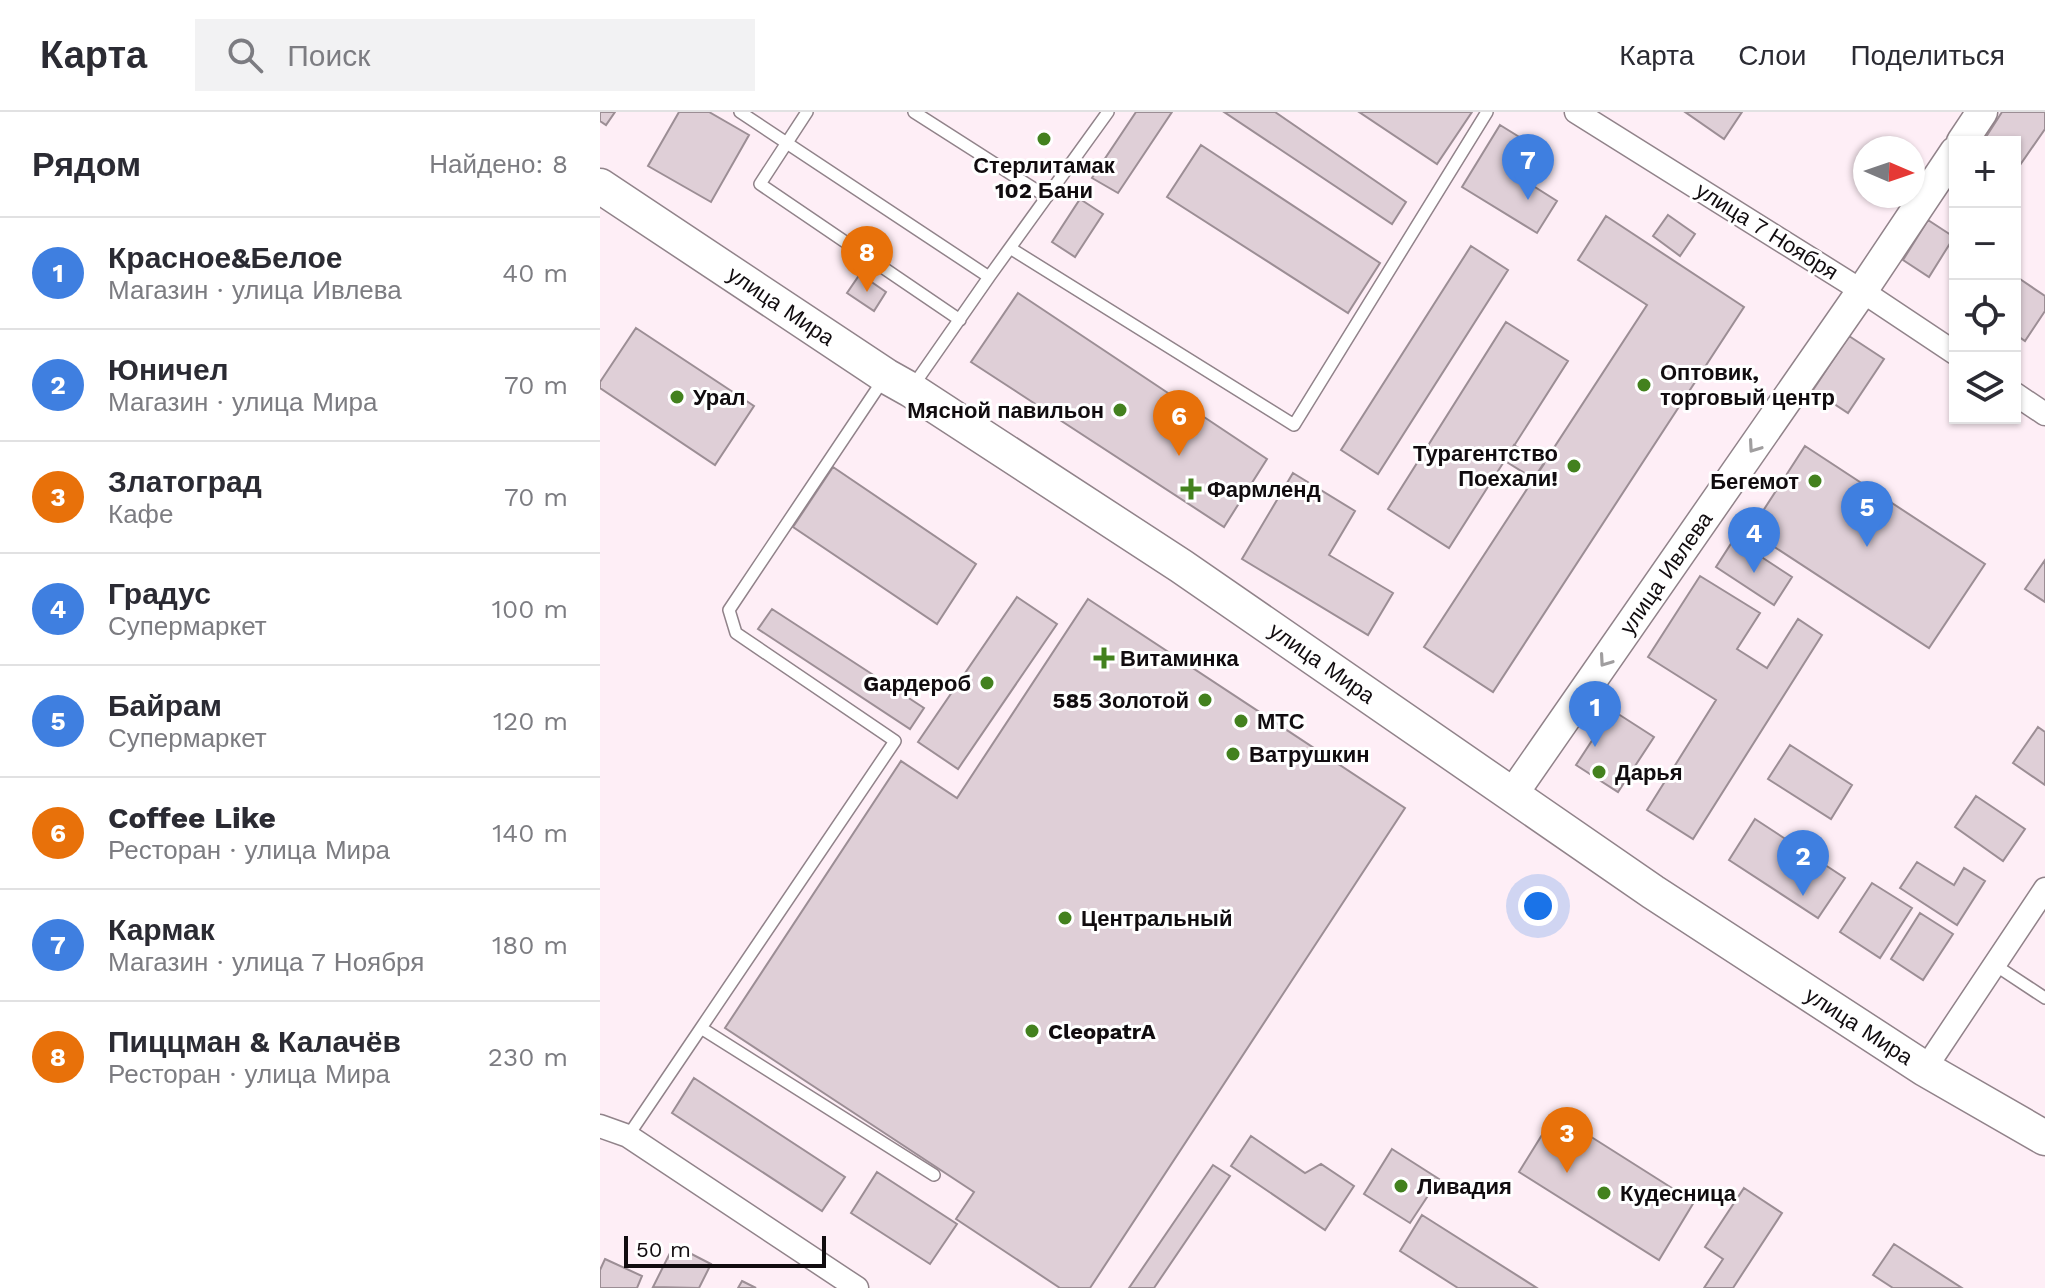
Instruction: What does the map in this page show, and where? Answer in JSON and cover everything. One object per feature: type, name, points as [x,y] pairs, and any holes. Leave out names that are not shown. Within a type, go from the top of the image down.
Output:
[{"type":"main road","name":"улица Мира","points":[[600,186],[1181,566],[1653,892],[1925,1069],[2045,1138]]},
{"type":"street","name":"улица 7 Ноября","points":[[1576,112],[1954,352]]},
{"type":"street","points":[[1966,136],[1982,112]]},
{"type":"street","name":"улица Ивлева","points":[[1512,795],[1949,161]]},
{"type":"street","points":[[2021,398],[2045,414]]},
{"type":"street","points":[[1925,1069],[2045,889]]},
{"type":"street","points":[[600,1126],[628,1136],[857,1288]]},
{"type":"lane","points":[[740,112],[989,277]]},
{"type":"lane","points":[[807,112],[760,184],[960,320]]},
{"type":"lane","points":[[914,112],[1047,197]]},
{"type":"lane","points":[[628,1136],[895,741],[736,633],[729,610],[898,383],[960,320],[1108,112]]},
{"type":"lane","points":[[1010,248],[1294,425],[1487,112]]},
{"type":"lane","points":[[1995,965],[2045,998]]},
{"type":"lane","points":[[701,1028],[934,1175]]},
{"type":"building","points":[[600,112],[615,112],[606,125],[600,121]]},
{"type":"building","points":[[679,112],[709,112],[749,135],[711,202],[648,166]]},
{"type":"building","points":[[1136,112],[1172,112],[1118,193],[1092,178]]},
{"type":"building","points":[[1224,112],[1275,112],[1406,202],[1392,224]]},
{"type":"building","points":[[1359,112],[1472,112],[1437,164]]},
{"type":"building","points":[[1685,112],[1742,112],[1724,139]]},
{"type":"building","points":[[2002,112],[2045,112],[2045,129],[2021,164],[2021,136],[1987,136]]},
{"type":"building","points":[[1500,125],[1537,148],[1519,177],[1557,201],[1537,233],[1462,187]]},
{"type":"building","points":[[1201,145],[1380,263],[1348,313],[1167,197]]},
{"type":"building","points":[[1080,199],[1103,214],[1075,257],[1052,242]]},
{"type":"building","points":[[1668,215],[1695,234],[1680,256],[1653,236]]},
{"type":"building","name":"Оптовик, торговый центр","points":[[1606,216],[1744,307],[1493,692],[1424,647],[1647,305],[1578,260]]},
{"type":"building","points":[[1928,220],[1949,234],[1949,245],[1929,277],[1903,260]]},
{"type":"building","points":[[1471,246],[1508,270],[1378,474],[1341,450]]},
{"type":"building","points":[[860,274],[886,292],[874,311],[847,293]]},
{"type":"building","points":[[2021,280],[2045,296],[2045,311],[2025,341],[2021,338]]},
{"type":"building","name":"Мясной павильон","points":[[1018,293],[1267,459],[1224,527],[971,362]]},
{"type":"building","points":[[1506,322],[1568,361],[1449,548],[1388,509]]},
{"type":"building","name":"Урал","points":[[636,328],[754,406],[715,465],[600,388],[600,382]]},
{"type":"building","points":[[1849,336],[1884,359],[1848,413],[1813,390]]},
{"type":"building","points":[[1514,445],[1544,464],[1534,479],[1505,461]]},
{"type":"building","points":[[1805,446],[1985,564],[1929,648],[1750,531]]},
{"type":"building","points":[[833,467],[976,564],[937,624],[793,527]]},
{"type":"building","points":[[1293,473],[1355,511],[1329,555],[1393,593],[1368,635],[1242,559]]},
{"type":"building","points":[[1734,539],[1792,577],[1774,605],[1716,567]]},
{"type":"building","points":[[2045,560],[2045,602],[2025,589]]},
{"type":"building","points":[[1700,576],[1760,613],[1737,649],[1767,668],[1798,619],[1822,635],[1693,839],[1647,810],[1716,700],[1648,657]]},
{"type":"building","points":[[1017,597],[1057,624],[958,769],[918,742]]},
{"type":"building","name":"Центральный","points":[[1088,599],[1405,808],[1090,1288],[1060,1288],[956,1219],[974,1192],[725,1028],[901,761],[957,798]]},
{"type":"building","points":[[772,609],[924,708],[910,729],[758,629]]},
{"type":"building","points":[[1612,710],[1654,737],[1618,792],[1576,765]]},
{"type":"building","points":[[2038,727],[2045,732],[2045,785],[2013,763]]},
{"type":"building","points":[[1790,745],[1852,785],[1831,819],[1768,779]]},
{"type":"building","points":[[1976,796],[2025,829],[2003,861],[1955,827]]},
{"type":"building","points":[[1755,819],[1845,878],[1818,918],[1729,860]]},
{"type":"building","points":[[1917,862],[1954,885],[1964,868],[1985,881],[1957,925],[1900,888]]},
{"type":"building","points":[[1872,883],[1912,908],[1880,958],[1840,932]]},
{"type":"building","points":[[1920,913],[1953,934],[1923,980],[1891,959]]},
{"type":"building","points":[[694,1078],[845,1177],[822,1211],[672,1113]]},
{"type":"building","points":[[1555,1114],[1694,1202],[1659,1260],[1519,1172]]},
{"type":"building","points":[[1251,1136],[1305,1173],[1321,1164],[1354,1186],[1325,1230],[1231,1166]]},
{"type":"building","points":[[1392,1149],[1439,1179],[1410,1223],[1364,1194]]},
{"type":"building","points":[[1213,1165],[1230,1176],[1154,1288],[1129,1288]]},
{"type":"building","points":[[877,1172],[957,1224],[930,1264],[851,1213]]},
{"type":"building","points":[[1744,1188],[1782,1213],[1733,1288],[1704,1288],[1723,1259],[1705,1247]]},
{"type":"building","points":[[1422,1215],[1537,1288],[1458,1288],[1400,1251]]},
{"type":"building","points":[[1894,1244],[1962,1288],[1893,1288],[1873,1275]]},
{"type":"building","points":[[674,1245],[711,1264],[699,1288],[653,1287]]},
{"type":"building","points":[[605,1259],[642,1276],[637,1288],[600,1288],[600,1270]]},
{"type":"building","points":[[742,1281],[756,1288],[738,1288]]},
{"type":"place","name":"Стерлитамак 102 Бани","points":[[1044,139]]},
{"type":"place","name":"Кармак","points":[[1528,200]]},
{"type":"place","name":"Пиццман & Калачёв","points":[[867,292]]},
{"type":"place","name":"Оптовик, торговый центр","points":[[1644,385]]},
{"type":"place","name":"Урал","points":[[677,397]]},
{"type":"place","name":"Мясной павильон","points":[[1120,410]]},
{"type":"place","name":"Coffee Like","points":[[1179,456]]},
{"type":"place","name":"Турагентство Поехали!","points":[[1574,466]]},
{"type":"place","name":"Бегемот","points":[[1815,481]]},
{"type":"place","name":"Фармленд","points":[[1191,489]]},
{"type":"place","name":"Байрам","points":[[1867,547]]},
{"type":"place","name":"Градус","points":[[1754,573]]},
{"type":"place","name":"Витаминка","points":[[1104,658]]},
{"type":"place","name":"Gардероб","points":[[987,683]]},
{"type":"place","name":"585 Золотой","points":[[1205,700]]},
{"type":"place","name":"МТС","points":[[1241,721]]},
{"type":"place","name":"Красное&Белое","points":[[1595,747]]},
{"type":"place","name":"Ватрушкин","points":[[1233,754]]},
{"type":"place","name":"Дарья","points":[[1599,772]]},
{"type":"place","name":"Юничел","points":[[1803,896]]},
{"type":"place","name":"Центральный","points":[[1065,918]]},
{"type":"place","name":"CleopatrA","points":[[1032,1031]]},
{"type":"place","name":"Златоград","points":[[1567,1173]]},
{"type":"place","name":"Ливадия","points":[[1401,1186]]},
{"type":"place","name":"Кудесница","points":[[1604,1193]]}]
